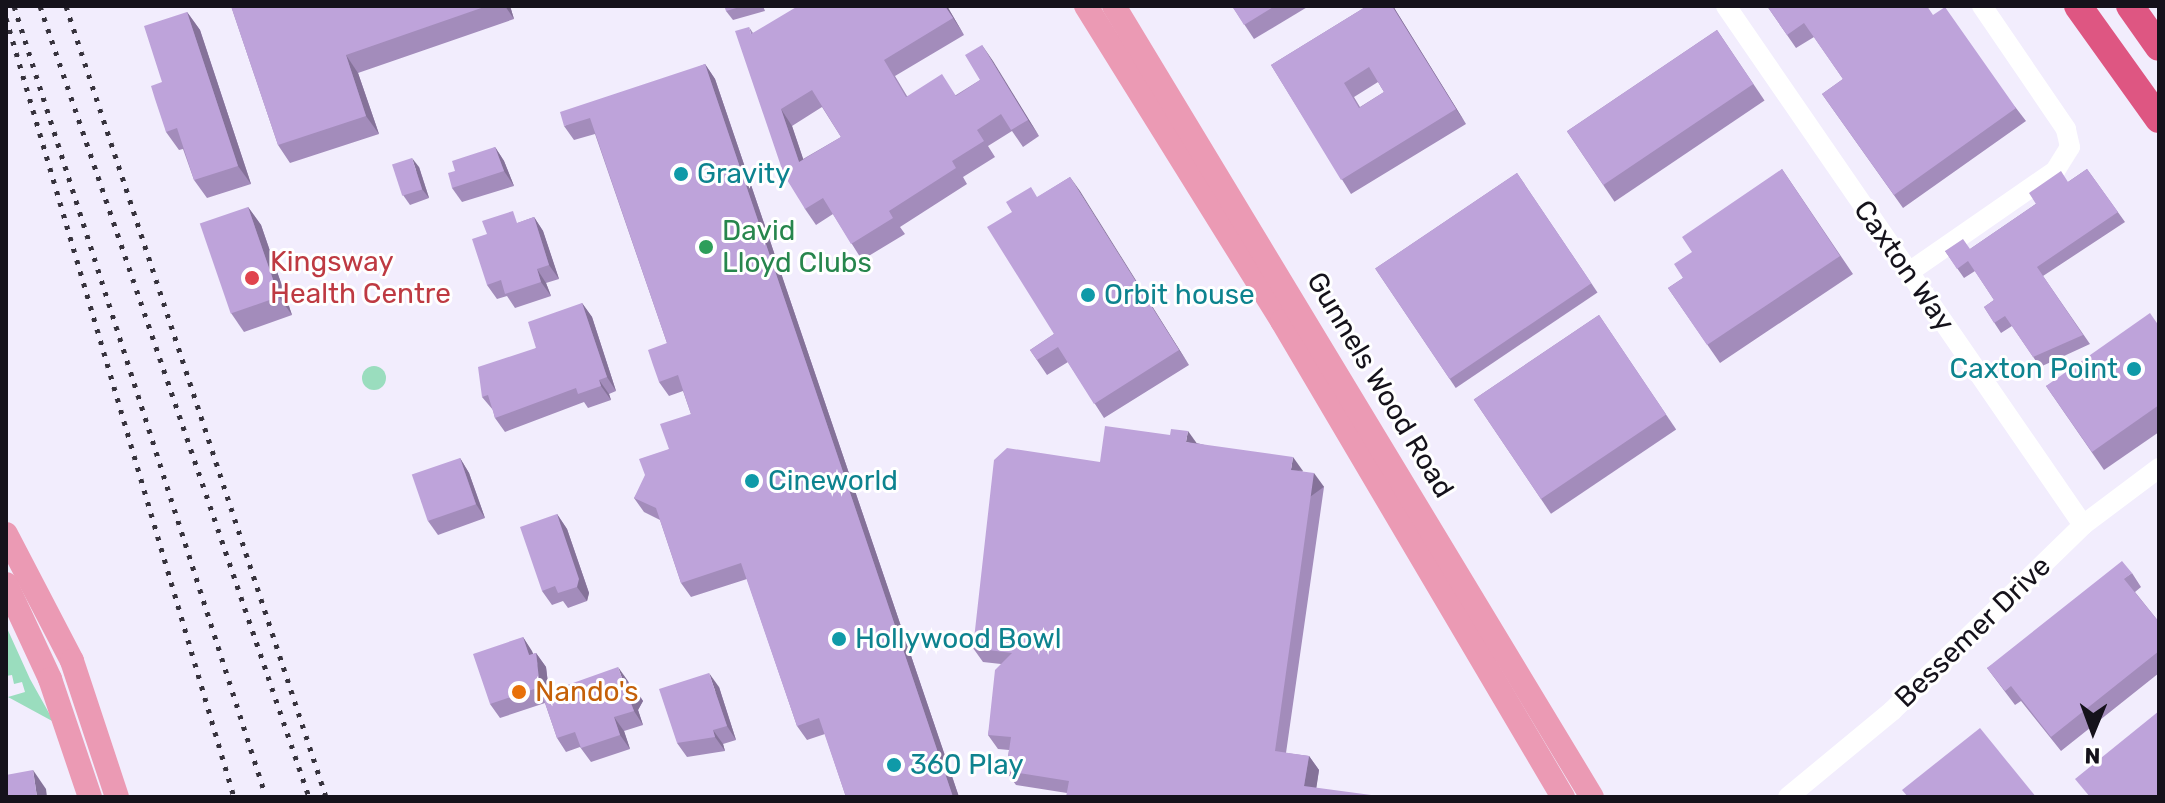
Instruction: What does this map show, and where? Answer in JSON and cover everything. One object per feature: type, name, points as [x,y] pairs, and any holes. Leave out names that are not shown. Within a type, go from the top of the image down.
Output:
[{"type":"highway","points":[[2078,6],[2159,119]]},
{"type":"highway","points":[[2130,6],[2159,47]]},
{"type":"main road","name":"Gunnels Wood Road","points":[[1086,6],[1282,321],[1563,797]]},
{"type":"main road","name":"Gunnels Wood Road","points":[[1114,6],[1592,797]]},
{"type":"main road","points":[[6,534],[72,661],[117,797]]},
{"type":"main road","points":[[6,584],[17,620],[90,797]]},
{"type":"street","name":"Caxton Way","points":[[1726,6],[2083,525]]},
{"type":"street","points":[[1909,272],[2055,171],[2070,147],[2066,129],[1982,6]]},
{"type":"street","name":"Bessemer Drive","points":[[1788,797],[1892,711],[2083,525],[2159,468]]},
{"type":"green space","points":[[374,366],[382,370],[386,378],[382,386],[374,390],[366,386],[362,378],[366,370]]},
{"type":"green space","points":[[6,626],[54,722],[8,697],[25,692],[22,682],[14,684],[12,675],[6,676]]},
{"type":"building","points":[[231,6],[487,6],[346,55],[366,116],[278,145]]},
{"type":"building","points":[[725,6],[743,6],[726,11]]},
{"type":"building","points":[[798,6],[945,6],[953,18],[884,60],[906,97],[942,74],[956,96],[980,80],[965,55],[982,45],[1028,120],[1011,130],[1001,114],[977,130],[984,141],[952,161],[956,168],[889,211],[893,218],[851,244],[823,198],[805,209],[784,175],[735,31],[749,27],[751,34]],"holes":[[[812,90],[841,137],[799,162],[781,109]]]},
{"type":"building","points":[[1232,6],[1275,6],[1244,25]]},
{"type":"building","points":[[1367,6],[1392,6],[1456,109],[1341,180],[1271,65]],"holes":[[[1369,67],[1384,92],[1359,108],[1344,83]]]},
{"type":"building","points":[[1767,6],[1927,6],[1933,15],[1945,7],[2016,108],[1894,195],[1822,94],[1843,79],[1804,23],[1787,35]]},
{"type":"building","points":[[187,12],[238,166],[194,180],[177,128],[166,132],[155,99],[151,86],[162,82],[144,26]]},
{"type":"building","points":[[1717,30],[1753,84],[1603,185],[1567,131]]},
{"type":"building","points":[[705,64],[953,797],[846,797],[819,718],[797,726],[741,563],[681,583],[656,508],[634,498],[645,475],[639,459],[669,449],[660,424],[691,414],[678,375],[659,382],[653,365],[648,350],[667,343],[590,118],[564,126],[560,112]]},
{"type":"building","points":[[495,147],[504,171],[452,188],[448,173],[455,171],[452,161]]},
{"type":"building","points":[[412,158],[422,189],[402,196],[392,164]]},
{"type":"building","points":[[1782,169],[1840,256],[1707,345],[1668,288],[1683,278],[1674,264],[1692,252],[1682,237]]},
{"type":"building","points":[[2087,169],[2118,212],[2037,267],[2083,335],[2033,357],[2005,316],[1994,323],[1984,307],[1994,300],[1968,261],[1957,269],[1945,251],[1963,239],[1970,249],[2036,204],[2029,193],[2061,171],[2068,182]]},
{"type":"building","points":[[1517,173],[1591,283],[1450,379],[1375,269]]},
{"type":"building","name":"Orbit house","points":[[1070,177],[1179,350],[1094,404],[1058,347],[1037,360],[1030,350],[1054,334],[987,227],[1012,212],[1006,202],[1031,187],[1037,197]]},
{"type":"building","name":"Kingsway Health Centre","points":[[248,207],[279,297],[231,313],[200,224]]},
{"type":"building","points":[[513,211],[517,223],[534,217],[549,265],[537,269],[541,282],[505,294],[501,280],[487,285],[472,239],[487,234],[482,221]]},
{"type":"building","points":[[582,303],[607,377],[599,380],[601,386],[578,394],[576,388],[495,418],[488,395],[482,397],[478,367],[536,348],[528,322]]},
{"type":"building","name":"Caxton Point","points":[[2150,313],[2159,326],[2159,405],[2092,452],[2046,386]]},
{"type":"building","points":[[1599,315],[1666,414],[1541,499],[1474,399]]},
{"type":"building","points":[[1105,426],[1170,435],[1171,429],[1188,431],[1186,442],[1293,457],[1291,470],[1314,473],[1275,751],[1309,756],[1304,786],[1386,797],[1066,797],[1069,781],[1006,771],[1011,737],[988,735],[995,670],[1012,653],[973,648],[994,460],[1007,448],[1100,462]]},
{"type":"building","points":[[460,458],[476,504],[428,521],[412,475]]},
{"type":"building","points":[[557,514],[579,579],[577,587],[558,593],[555,586],[542,591],[520,527]]},
{"type":"building","points":[[2122,561],[2132,573],[2124,579],[2159,622],[2159,651],[2051,737],[2011,686],[2005,691],[1987,668]]},
{"type":"building","name":"Nando's","points":[[523,637],[529,655],[536,653],[540,687],[490,704],[473,654]]},
{"type":"building","points":[[618,667],[623,681],[633,686],[628,696],[634,711],[614,717],[620,735],[581,748],[575,732],[557,738],[542,694]]},
{"type":"building","points":[[709,673],[727,726],[713,730],[715,737],[677,743],[659,689]]},
{"type":"building","points":[[2159,711],[2159,797],[2090,797],[2075,779]]},
{"type":"building","points":[[1980,728],[2036,797],[1908,797],[1902,790]]},
{"type":"building","points":[[33,770],[37,797],[6,797],[6,775]]},
{"type":"railway","points":[[14,6],[266,797]]},
{"type":"railway","points":[[40,6],[309,797]]},
{"type":"railway","points":[[66,6],[326,797]]},
{"type":"railway","points":[[6,18],[234,797]]},
{"type":"place","name":"Gravity","points":[[681,174]]},
{"type":"place","name":"David Lloyd Clubs","points":[[706,247]]},
{"type":"place","name":"Kingsway Health Centre","points":[[252,278]]},
{"type":"place","name":"Orbit house","points":[[1088,295]]},
{"type":"place","name":"Caxton Point","points":[[2134,369]]},
{"type":"place","name":"Cineworld","points":[[752,481]]},
{"type":"place","name":"Hollywood Bowl","points":[[839,639]]},
{"type":"place","name":"Nando's","points":[[519,692]]},
{"type":"place","name":"360 Play","points":[[894,765]]}]
